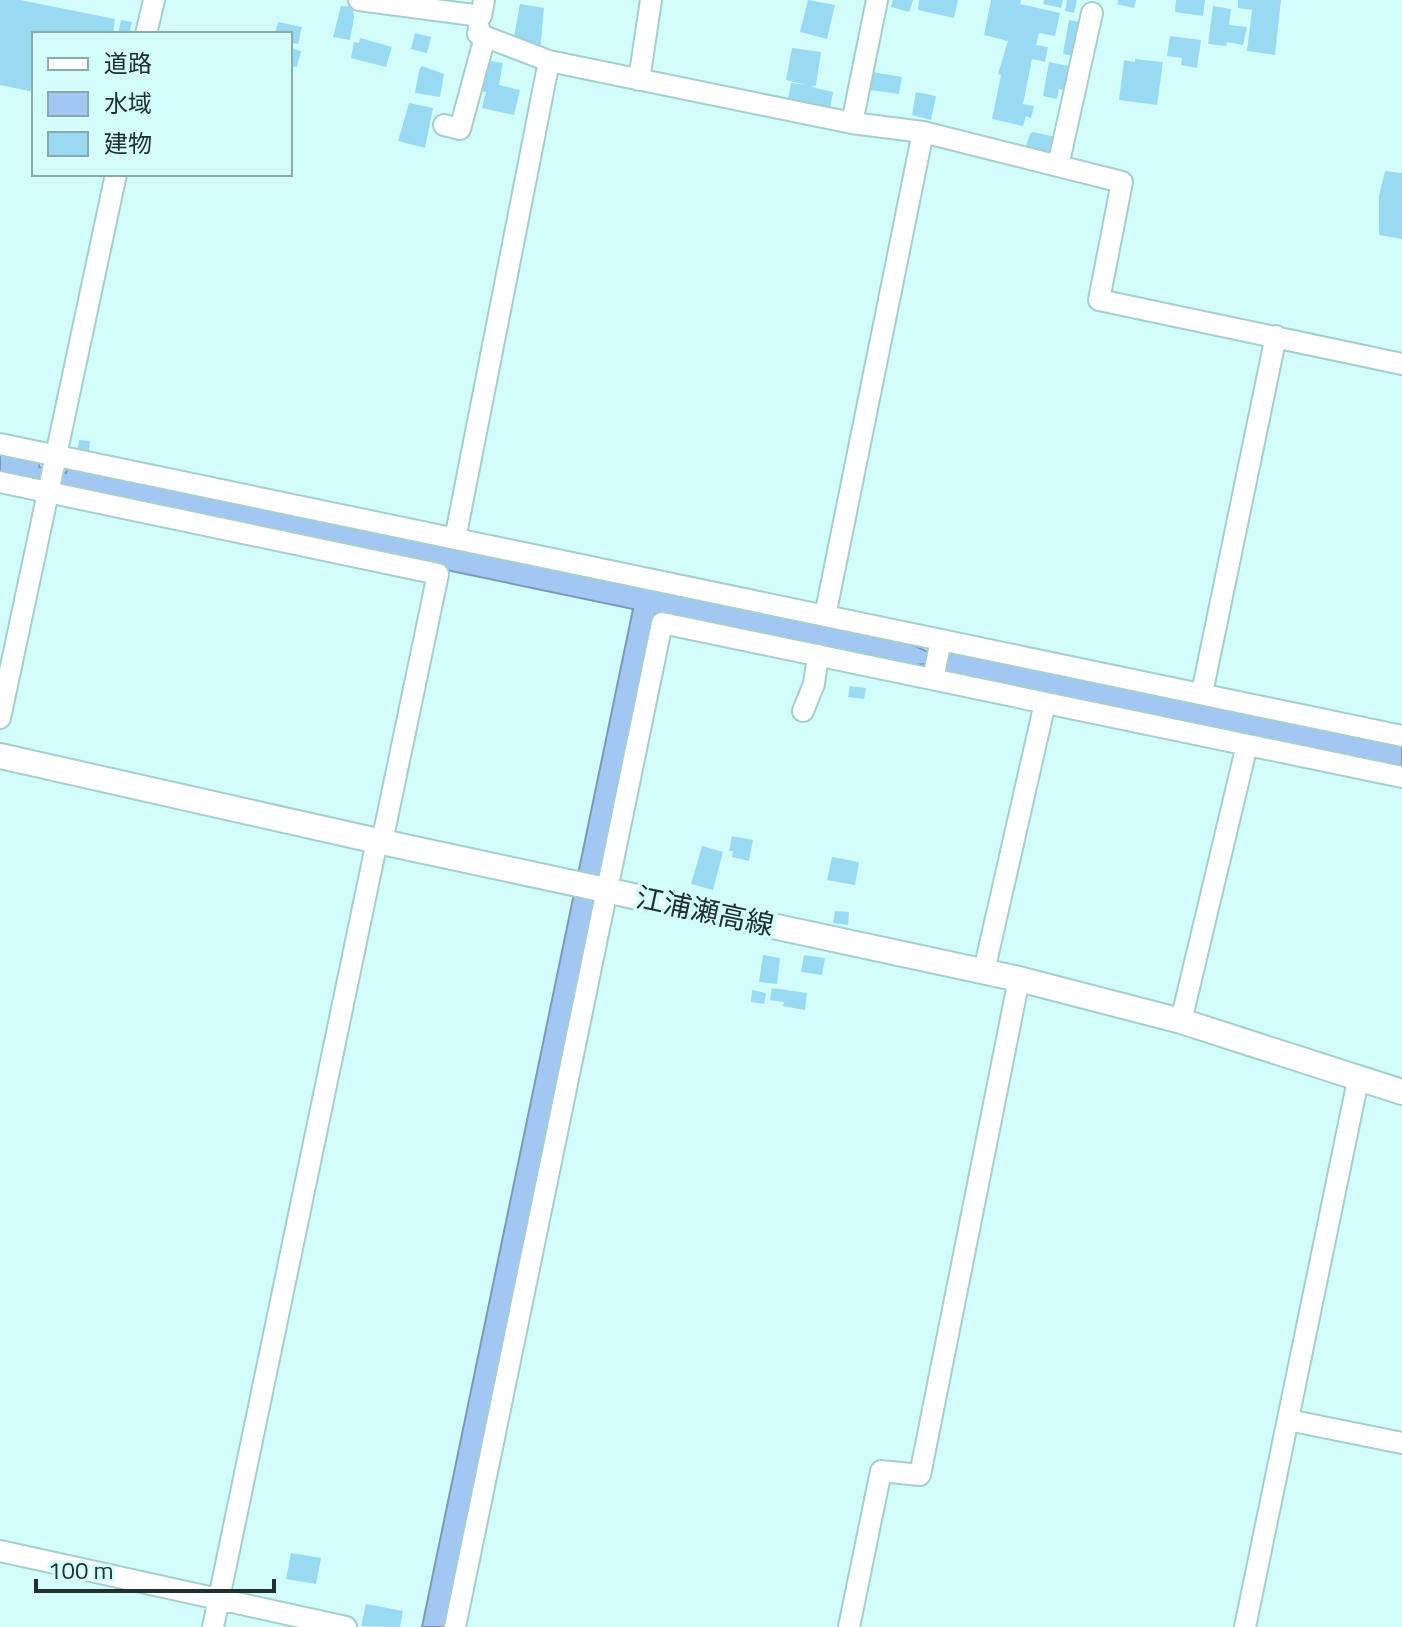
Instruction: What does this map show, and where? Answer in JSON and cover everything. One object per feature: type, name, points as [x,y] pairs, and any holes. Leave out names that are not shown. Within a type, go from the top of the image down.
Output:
[{"type":"main road","name":"江浦瀬高線","points":[[0,756],[1019,979],[1181,1021],[1402,1092]]},
{"type":"street","points":[[146,32],[154,0]]},
{"type":"street","points":[[359,0],[483,18],[549,61],[852,123],[923,132],[1122,182],[1099,300],[1402,364]]},
{"type":"street","points":[[639,80],[651,0]]},
{"type":"street","points":[[852,123],[877,0]]},
{"type":"street","points":[[1058,166],[1092,13]]},
{"type":"street","points":[[444,125],[460,129],[483,18]]},
{"type":"street","points":[[455,539],[549,61]]},
{"type":"street","points":[[825,616],[923,132]]},
{"type":"street","points":[[0,718],[116,176]]},
{"type":"street","points":[[1202,693],[1276,336]]},
{"type":"street","points":[[0,444],[54,461],[455,539],[825,616],[1045,703],[1402,777]]},
{"type":"street","points":[[0,482],[438,574],[213,1627]]},
{"type":"street","points":[[455,1627],[604,889],[662,623],[818,655],[937,660],[1202,693],[1402,736]]},
{"type":"street","points":[[803,711],[814,684],[818,655]]},
{"type":"street","points":[[984,971],[1045,703]]},
{"type":"street","points":[[1181,1021],[1247,745]]},
{"type":"street","points":[[849,1627],[881,1471],[920,1475],[1019,979]]},
{"type":"street","points":[[1245,1627],[1358,1080]]},
{"type":"street","points":[[1288,1420],[1402,1443]]},
{"type":"street","points":[[1,1557],[346,1627]]},
{"type":"water","points":[[0,453],[40,459],[39,467],[66,473],[68,466],[911,644],[928,652],[961,654],[1402,745],[1402,768],[951,674],[924,664],[908,666],[655,614],[446,1627],[422,1627],[633,609],[63,490],[64,484],[0,476]]},
{"type":"building","points":[[0,0],[20,0],[115,19],[113,32],[32,32],[32,92],[0,85]]},
{"type":"building","points":[[808,0],[835,5],[827,39],[800,32]]},
{"type":"building","points":[[893,0],[913,0],[909,12],[891,7]]},
{"type":"building","points":[[919,0],[958,0],[954,18],[918,10]]},
{"type":"building","points":[[991,0],[1021,0],[1020,4],[1060,13],[1055,36],[1039,33],[1036,45],[1048,47],[1045,62],[1032,59],[1023,104],[1034,106],[1031,118],[1026,116],[1023,126],[992,119],[1001,75],[998,74],[1008,41],[984,35]]},
{"type":"building","points":[[1044,0],[1063,0],[1061,8],[1043,4]]},
{"type":"building","points":[[1067,0],[1077,0],[1074,13],[1065,11]]},
{"type":"building","points":[[1118,0],[1136,0],[1134,8],[1117,4]]},
{"type":"building","points":[[1176,0],[1205,0],[1203,16],[1175,12]]},
{"type":"building","points":[[1238,0],[1281,0],[1275,55],[1247,51],[1252,10],[1238,8]]},
{"type":"building","points":[[520,4],[544,8],[540,52],[512,48]]},
{"type":"building","points":[[341,6],[353,7],[350,40],[333,37]]},
{"type":"building","points":[[1213,6],[1231,9],[1229,25],[1247,27],[1243,45],[1227,42],[1226,46],[1208,44]]},
{"type":"building","points":[[121,20],[132,22],[130,32],[118,32]]},
{"type":"building","points":[[1069,20],[1091,24],[1084,58],[1063,54]]},
{"type":"building","points":[[278,22],[302,27],[298,44],[292,43],[292,32],[276,32]]},
{"type":"building","points":[[415,33],[431,37],[427,53],[411,49]]},
{"type":"building","points":[[1170,36],[1201,40],[1197,68],[1181,65],[1182,58],[1167,56]]},
{"type":"building","points":[[360,38],[392,47],[386,67],[351,58],[354,42],[359,43]]},
{"type":"building","points":[[792,48],[821,52],[816,85],[812,87],[833,92],[829,113],[787,104],[791,83],[806,85],[786,80]]},
{"type":"building","points":[[292,49],[301,51],[297,67],[292,66]]},
{"type":"building","points":[[1135,59],[1163,62],[1157,105],[1119,100],[1124,60],[1135,62]]},
{"type":"building","points":[[485,60],[503,63],[499,85],[520,90],[514,115],[482,108],[486,92],[479,91]]},
{"type":"building","points":[[1049,62],[1073,67],[1069,91],[1059,89],[1057,99],[1043,96]]},
{"type":"building","points":[[422,66],[444,74],[440,97],[415,93]]},
{"type":"building","points":[[866,71],[902,77],[899,94],[863,89]]},
{"type":"building","points":[[916,92],[936,96],[931,120],[912,115]]},
{"type":"building","points":[[409,103],[433,108],[425,148],[398,141]]},
{"type":"building","points":[[1033,132],[1056,137],[1052,154],[1047,153],[1046,156],[1025,149]]},
{"type":"building","points":[[1385,171],[1402,173],[1402,239],[1379,235],[1379,196]]},
{"type":"building","points":[[79,440],[90,441],[91,463],[76,461]]},
{"type":"building","points":[[850,686],[866,688],[864,699],[848,697]]},
{"type":"building","points":[[732,836],[753,840],[749,861],[732,857],[733,851],[729,851]]},
{"type":"building","points":[[702,846],[723,852],[713,890],[691,884]]},
{"type":"building","points":[[832,857],[859,862],[855,885],[827,880]]},
{"type":"building","points":[[835,911],[849,912],[848,925],[833,923]]},
{"type":"building","points":[[763,955],[780,958],[777,984],[759,982]]},
{"type":"building","points":[[804,955],[825,958],[822,975],[801,972]]},
{"type":"building","points":[[772,988],[807,993],[805,1010],[770,1000]]},
{"type":"building","points":[[752,990],[766,993],[764,1004],[751,1002]]},
{"type":"building","points":[[291,1553],[321,1558],[316,1584],[286,1579]]},
{"type":"building","points":[[366,1604],[403,1611],[400,1627],[361,1626]]}]
